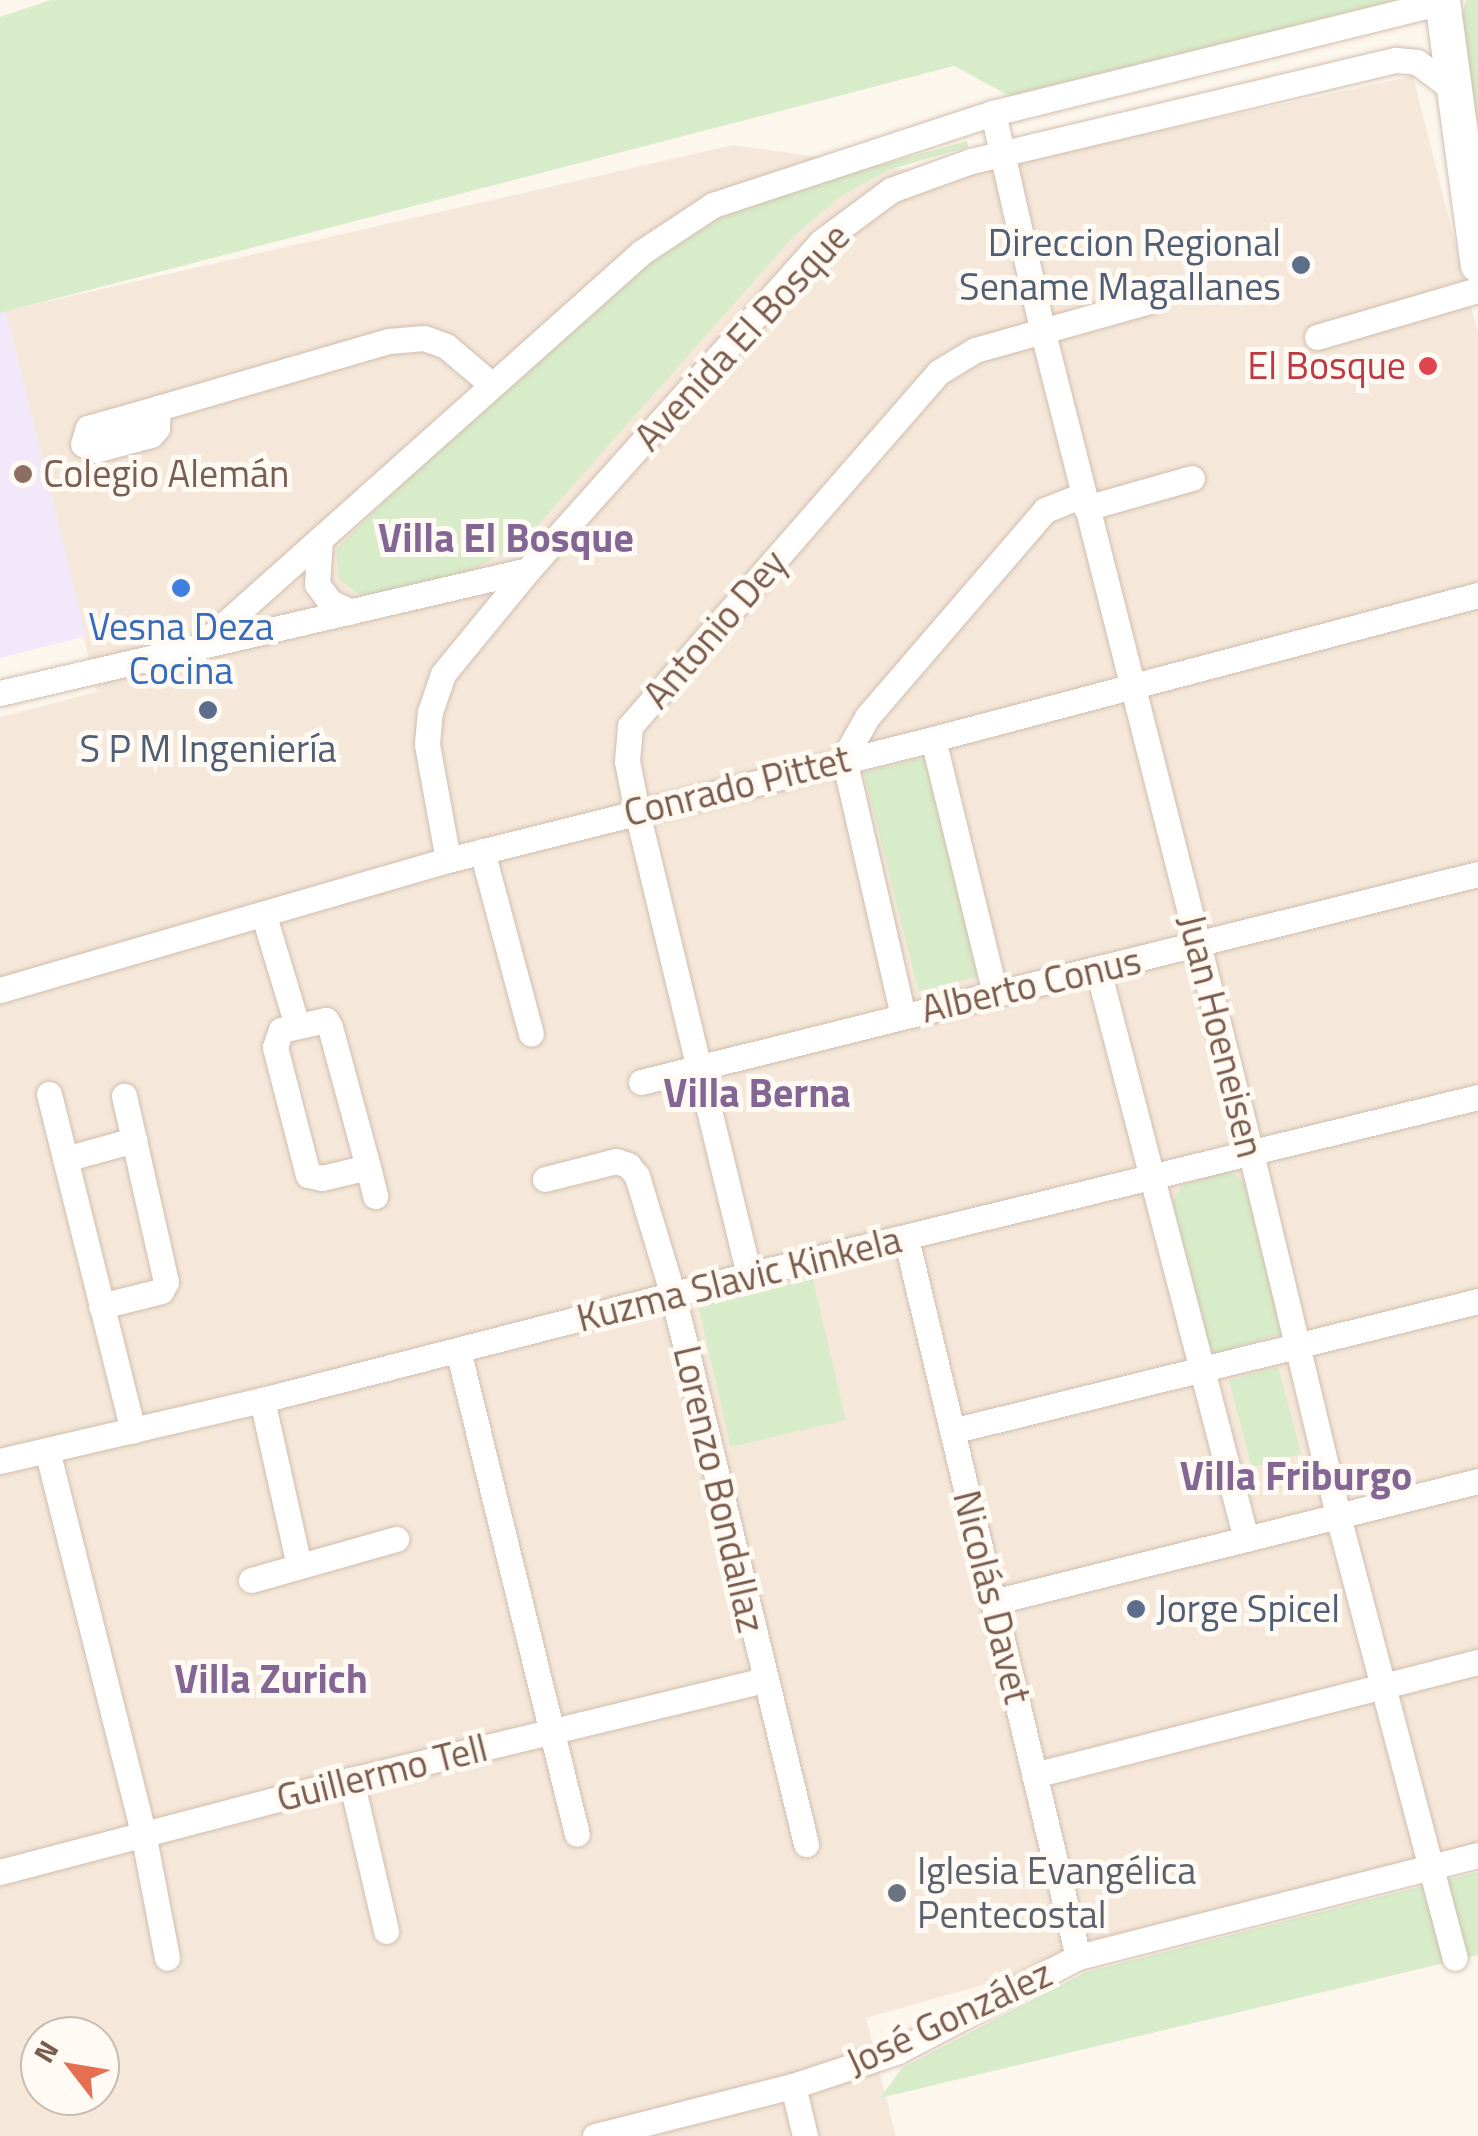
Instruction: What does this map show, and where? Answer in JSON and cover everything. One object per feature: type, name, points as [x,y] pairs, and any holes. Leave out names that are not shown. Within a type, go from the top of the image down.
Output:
[{"type":"main road","points":[[1442,1],[1478,265]]},
{"type":"main road","points":[[1453,89],[1478,134]]},
{"type":"street","name":"Avenida El Bosque","points":[[199,646],[642,252],[713,206],[993,113],[1442,1]]},
{"type":"street","name":"Avenida El Bosque","points":[[0,693],[528,570],[821,242],[891,190],[971,161],[1396,60],[1417,62],[1453,89]]},
{"type":"street","name":"Juan Hoeneisen","points":[[993,113],[1042,329],[1252,1153],[1338,1516],[1455,1958]]},
{"type":"street","points":[[1317,337],[1478,290]]},
{"type":"street","name":"Antonio Dey","points":[[749,1275],[638,812],[627,761],[630,726],[939,372],[975,350],[1157,300]]},
{"type":"street","points":[[158,408],[389,340],[424,338],[446,346],[492,385]]},
{"type":"street","points":[[902,1016],[844,758],[867,717],[1045,510],[1192,478]]},
{"type":"street","points":[[320,539],[316,584],[330,602],[351,612]]},
{"type":"street","points":[[448,860],[427,744],[430,712],[443,674],[528,570]]},
{"type":"street","name":"Conrado Pittet","points":[[0,990],[448,860],[844,758],[934,739],[1478,595]]},
{"type":"street","points":[[934,739],[996,994]]},
{"type":"street","points":[[482,851],[531,1034]]},
{"type":"street","name":"Alberto Conus","points":[[642,1082],[1478,874]]},
{"type":"street","points":[[264,916],[298,1025]]},
{"type":"street","points":[[1098,970],[1246,1539]]},
{"type":"street","points":[[368,1167],[322,1178],[312,1178],[306,1171],[274,1047],[281,1030],[326,1020],[330,1028],[368,1167],[375,1196]]},
{"type":"street","points":[[49,1094],[133,1431]]},
{"type":"street","points":[[100,1306],[160,1291],[166,1282],[124,1096]]},
{"type":"street","name":"Kuzma Slavic Kinkela","points":[[0,1461],[262,1400],[749,1275],[1478,1097]]},
{"type":"street","points":[[65,1159],[134,1140]]},
{"type":"street","name":"Lorenzo Bondallaz","points":[[545,1180],[616,1160],[628,1165],[637,1176],[673,1296],[806,1844]]},
{"type":"street","name":"Nicolás Davet","points":[[906,1238],[1078,1957]]},
{"type":"street","points":[[952,1431],[1478,1301]]},
{"type":"street","points":[[458,1350],[578,1834]]},
{"type":"street","points":[[262,1400],[299,1566]]},
{"type":"street","points":[[47,1450],[142,1833],[167,1958]]},
{"type":"street","points":[[993,1602],[1478,1481]]},
{"type":"street","points":[[251,1580],[396,1539]]},
{"type":"street","points":[[1034,1775],[1478,1662]]},
{"type":"street","name":"Guillermo Tell","points":[[0,1872],[351,1780],[765,1680]]},
{"type":"street","points":[[351,1780],[386,1931]]},
{"type":"street","name":"José González","points":[[595,2136],[627,2132],[792,2086],[898,2050],[1078,1957],[1478,1855]]},
{"type":"street","points":[[792,2086],[805,2136]]},
{"type":"shaded area","points":[[1413,76],[1478,334],[1478,1845],[866,2018],[896,2136],[0,2136],[0,717],[97,692],[6,311],[733,145],[952,176]]},
{"type":"shaded area","name":"Colegio Alemán","points":[[6,311],[86,636],[0,658],[0,313]]},
{"type":"green space","points":[[51,0],[1397,0],[1010,96],[954,66],[0,313],[0,17]]},
{"type":"green space","points":[[1466,0],[1478,0],[1478,122],[1470,110],[1456,36]]},
{"type":"green space","points":[[967,141],[968,147],[888,170],[841,196],[793,237],[522,543],[464,574],[364,598],[339,580],[336,549],[485,403],[632,275],[719,219],[815,183]]},
{"type":"green space","points":[[926,757],[981,976],[919,992],[864,772]]},
{"type":"green space","points":[[1225,1172],[1236,1175],[1251,1190],[1282,1333],[1218,1354],[1209,1351],[1171,1206],[1182,1185]]},
{"type":"green space","points":[[813,1279],[846,1420],[731,1447],[698,1306]]},
{"type":"green space","points":[[1278,1367],[1301,1454],[1252,1467],[1229,1380]]},
{"type":"green space","points":[[1478,1872],[1478,1955],[880,2098],[902,2068],[1086,1972]]},
{"type":"place","name":"Direccion Regional Sename Magallanes","points":[[1301,265]]},
{"type":"place","name":"El Bosque","points":[[1428,366]]},
{"type":"place","name":"Colegio Alemán","points":[[23,474]]},
{"type":"place","name":"Vesna Deza Cocina","points":[[181,588]]},
{"type":"place","name":"S P M Ingeniería","points":[[208,710]]},
{"type":"place","name":"Jorge Spicel","points":[[1136,1609]]},
{"type":"place","name":"Iglesia Evangélica Pentecostal","points":[[897,1893]]},
{"type":"district","name":"Villa El Bosque","points":[[506,538]]},
{"type":"district","name":"Villa Berna","points":[[757,1093]]},
{"type":"district","name":"Villa Friburgo","points":[[1296,1476]]},
{"type":"district","name":"Villa Zurich","points":[[271,1679]]}]
